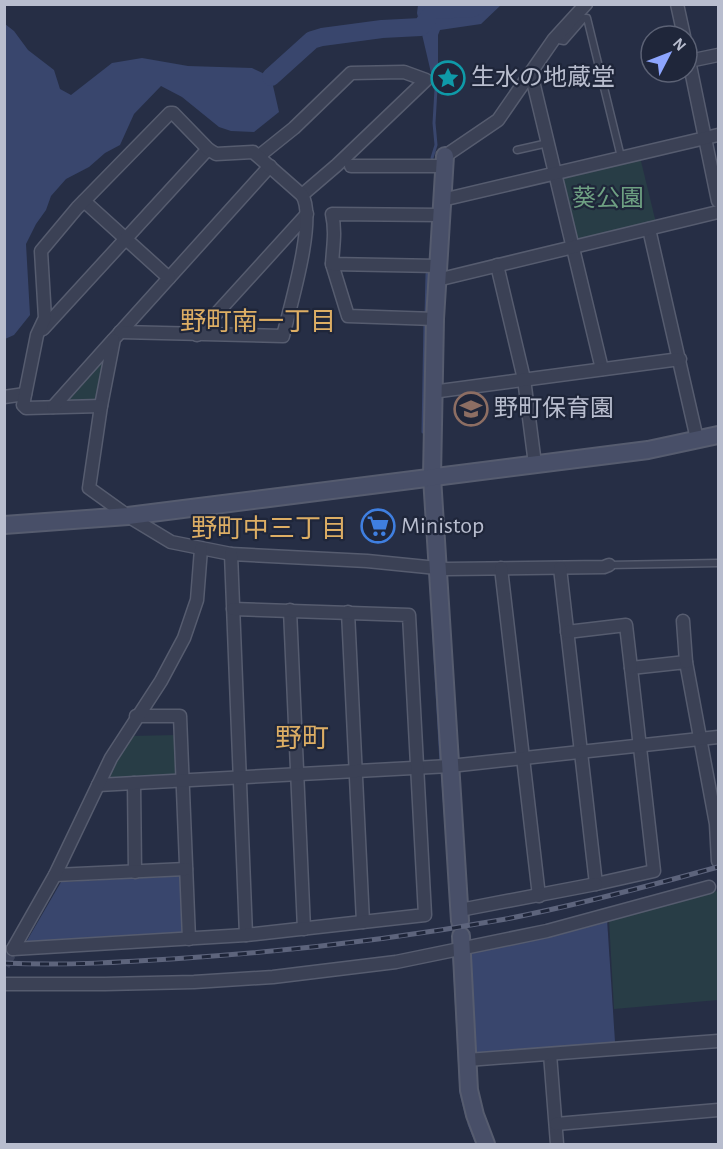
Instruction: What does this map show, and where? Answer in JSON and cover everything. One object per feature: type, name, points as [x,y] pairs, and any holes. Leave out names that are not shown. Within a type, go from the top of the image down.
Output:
[{"type":"street","points":[[351,166],[444,161],[498,120],[554,39],[586,4]]},
{"type":"street","points":[[677,4],[681,24]]},
{"type":"street","points":[[699,56],[718,55]]},
{"type":"street","points":[[259,156],[294,128],[351,73],[404,72],[426,80],[337,165],[302,195]]},
{"type":"street","points":[[531,73],[602,369]]},
{"type":"street","points":[[694,84],[718,201]]},
{"type":"street","points":[[100,406],[26,408],[23,405],[37,335],[45,318],[40,251],[84,201],[170,113],[173,113],[208,149],[216,154],[253,152],[302,195],[306,201],[307,229],[283,336],[117,335]]},
{"type":"street","points":[[429,319],[348,316],[332,264],[335,227],[332,214],[442,207],[556,173],[718,135]]},
{"type":"street","points":[[37,335],[208,149]]},
{"type":"street","points":[[444,161],[438,273],[429,319],[432,392],[432,567],[445,767],[461,929],[469,1090],[486,1144]]},
{"type":"street","points":[[53,407],[270,166]]},
{"type":"street","points":[[84,201],[169,278]]},
{"type":"street","points":[[332,264],[438,273],[497,265],[718,212]]},
{"type":"street","points":[[197,335],[307,214]]},
{"type":"street","points":[[650,229],[698,439]]},
{"type":"street","points":[[497,265],[524,379],[535,464]]},
{"type":"street","points":[[117,335],[100,406],[89,488],[128,516],[171,542],[231,554],[432,567],[609,566]]},
{"type":"street","points":[[432,392],[680,359]]},
{"type":"street","points":[[4,397],[25,394]]},
{"type":"street","points":[[4,525],[128,516],[648,450],[718,435]]},
{"type":"street","points":[[201,549],[197,600],[191,619],[160,681],[111,758],[55,875],[13,949],[246,935],[425,915],[409,615],[233,609]]},
{"type":"street","points":[[231,554],[246,935]]},
{"type":"street","points":[[501,568],[539,896]]},
{"type":"street","points":[[560,568],[596,884]]},
{"type":"street","points":[[290,610],[304,929]]},
{"type":"street","points":[[348,612],[363,922]]},
{"type":"street","points":[[683,621],[686,662],[716,824],[718,861]]},
{"type":"street","points":[[4,984],[116,984],[273,976],[396,962],[461,929],[539,896],[654,871],[626,625],[567,632]]},
{"type":"street","points":[[631,668],[686,662]]},
{"type":"street","points":[[136,716],[180,716],[189,939]]},
{"type":"street","points":[[98,785],[445,767],[718,737]]},
{"type":"street","points":[[134,783],[135,872]]},
{"type":"street","points":[[55,875],[186,869]]},
{"type":"street","points":[[461,929],[558,928],[709,887]]},
{"type":"street","points":[[467,1060],[718,1041]]},
{"type":"street","points":[[550,1054],[557,1144]]},
{"type":"street","points":[[556,1124],[718,1110]]},
{"type":"lane","points":[[554,39],[564,41],[584,18],[587,18],[621,157]]},
{"type":"lane","points":[[517,150],[549,143]]},
{"type":"lane","points":[[609,566],[718,563]]},
{"type":"green space","name":"葵公園","points":[[640,157],[656,223],[580,242],[575,238],[561,179],[565,175]]},
{"type":"green space","points":[[108,351],[99,399],[94,402],[64,404],[63,400]]},
{"type":"green space","points":[[176,735],[179,773],[112,779],[106,775],[130,736]]},
{"type":"green space","points":[[715,890],[717,892],[718,1000],[614,1009],[609,920]]},
{"type":"water","points":[[418,4],[501,5],[481,24],[440,30],[438,77],[432,77],[417,13]]},
{"type":"water","points":[[5,24],[14,31],[28,50],[54,70],[60,89],[71,95],[112,63],[142,58],[188,66],[252,68],[271,77],[279,112],[254,132],[231,131],[219,127],[182,97],[161,86],[134,114],[120,145],[105,153],[89,167],[66,179],[51,196],[46,210],[26,244],[30,315],[14,335],[5,339]]},
{"type":"water","points":[[180,876],[183,932],[25,944],[61,882]]},
{"type":"water","points":[[607,919],[615,1042],[477,1054],[474,1051],[469,952]]},
{"type":"waterway","points":[[271,77],[312,40],[382,29],[421,27],[435,10],[473,8],[477,4]]},
{"type":"waterway","points":[[432,158],[436,145],[434,123],[436,89]]},
{"type":"waterway","points":[[426,315],[427,274]]},
{"type":"waterway","points":[[423,432],[425,321]]},
{"type":"waterway","points":[[430,569],[441,763]]},
{"type":"waterway","points":[[442,770],[447,838]]},
{"type":"waterway","points":[[454,958],[461,1093],[467,1117]]},
{"type":"waterway","points":[[469,1124],[477,1144]]},
{"type":"tunnel","points":[[4,965],[13,949]]},
{"type":"railway","points":[[4,963],[118,962],[267,952],[387,938],[533,914],[718,867]]},
{"type":"place","name":"生水の地蔵堂","points":[[448,78]]},
{"type":"place","name":"野町保育園","points":[[471,409]]},
{"type":"place","name":"Ministop","points":[[378,526]]},
{"type":"district","name":"野町南一丁目","points":[[258,322]]},
{"type":"district","name":"野町中三丁目","points":[[269,529]]},
{"type":"district","name":"野町","points":[[302,738]]}]
